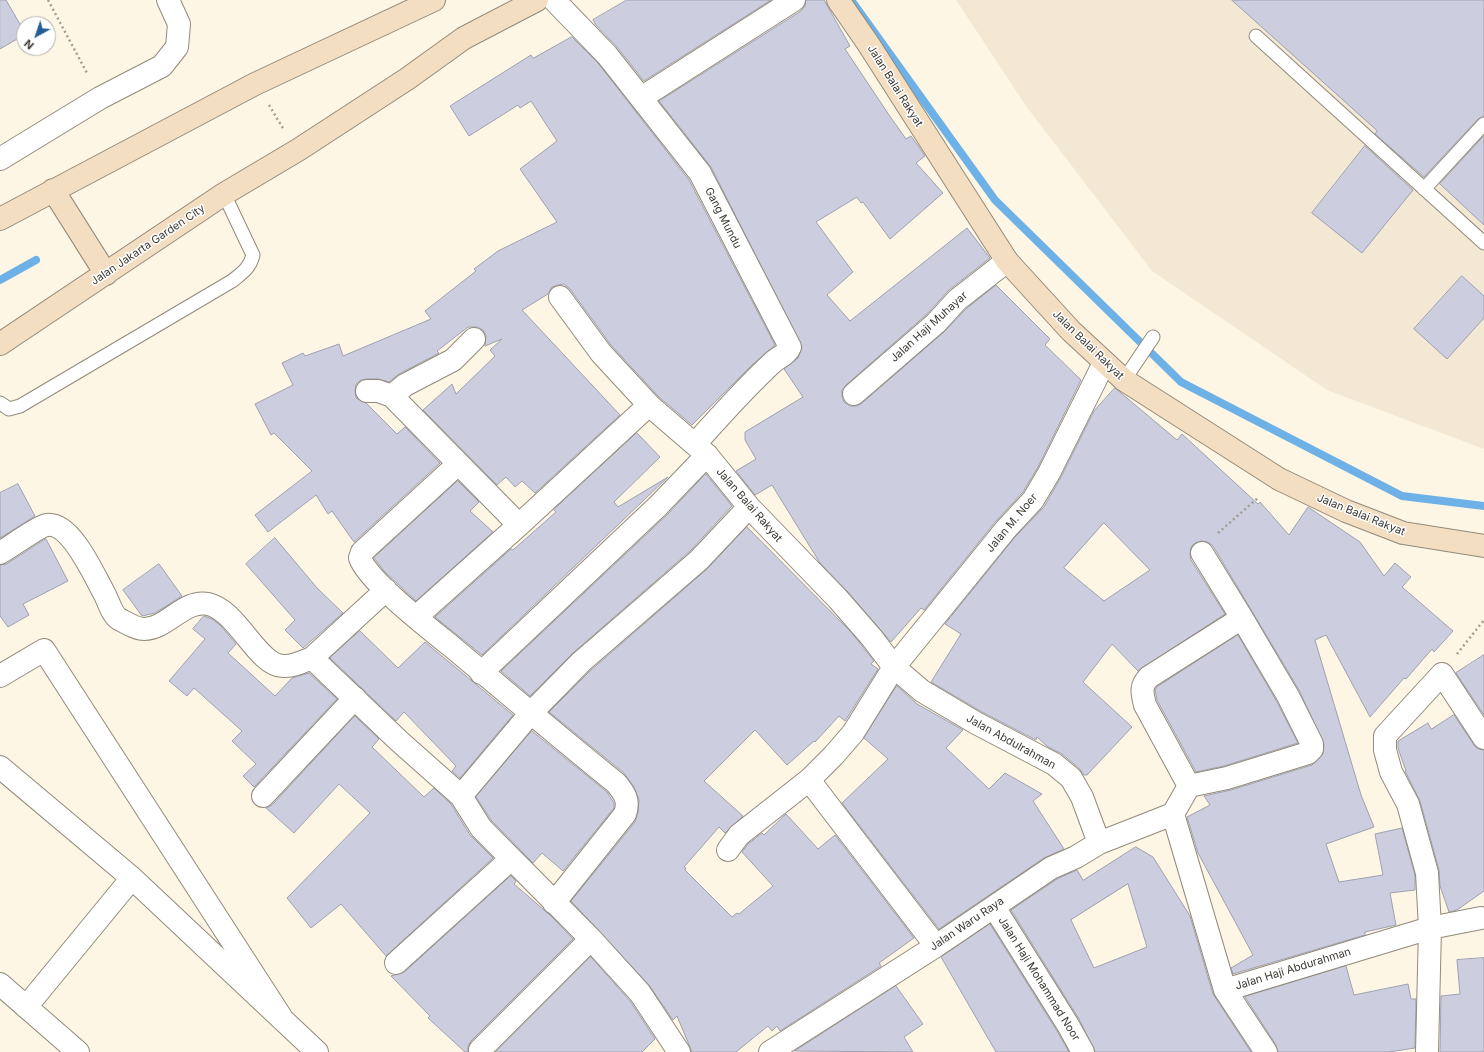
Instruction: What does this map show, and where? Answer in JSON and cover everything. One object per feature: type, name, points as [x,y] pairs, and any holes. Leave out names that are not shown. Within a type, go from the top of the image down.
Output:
[{"type":"street","points":[[0,158],[100,98],[162,66],[177,47],[179,24],[168,0]]},
{"type":"street","points":[[0,219],[256,84],[434,0]]},
{"type":"street","name":"Jalan Jakarta Garden City","points":[[0,344],[224,194],[298,150],[407,80],[464,38],[537,0]]},
{"type":"street","name":"Gang Mundu","points":[[554,0],[607,55],[700,172],[790,347],[788,352],[773,362],[732,402],[701,450]]},
{"type":"street","points":[[642,98],[794,0]]},
{"type":"street","name":"Jalan Balai Rakyat","points":[[838,0],[869,45],[1006,261],[1071,331],[1104,363],[1128,374],[1279,479],[1346,511],[1403,533],[1484,546]]},
{"type":"street","points":[[53,190],[106,274]]},
{"type":"street","name":"Jalan Haji Muhayar","points":[[854,394],[936,322],[957,300],[1006,261]]},
{"type":"street","name":"Jalan Balai Rakyat","points":[[560,297],[601,353],[649,405],[701,450],[749,507],[838,599],[872,638],[894,667]]},
{"type":"street","points":[[392,396],[405,385],[453,360],[474,339]]},
{"type":"street","name":"Jalan M. Noer","points":[[728,850],[739,835],[809,780],[834,756],[853,733],[894,667],[1006,529],[1033,500],[1053,466],[1104,363]]},
{"type":"street","points":[[367,391],[378,391],[392,396],[519,525]]},
{"type":"street","points":[[416,617],[519,525],[649,405]]},
{"type":"street","points":[[481,673],[658,506],[701,450]]},
{"type":"street","points":[[458,464],[362,552],[360,558],[362,563],[386,590],[416,617],[530,714],[616,783],[627,797],[628,806],[625,814],[554,903]]},
{"type":"street","points":[[461,796],[530,714],[581,662],[699,560],[749,507]]},
{"type":"street","points":[[0,553],[45,525],[56,526],[63,529],[76,544],[117,618],[134,627],[145,629],[156,626],[195,604],[208,604],[218,608],[229,617],[264,656],[273,663],[283,667],[312,658],[386,590]]},
{"type":"street","points":[[1173,814],[1189,786],[1227,778],[1308,753],[1312,749],[1312,744],[1288,696],[1202,554]]},
{"type":"street","points":[[1189,786],[1145,705],[1142,692],[1143,683],[1149,677],[1242,618]]},
{"type":"street","points":[[0,676],[44,650],[283,1020]]},
{"type":"street","points":[[312,658],[461,796],[481,828],[510,859],[591,939],[640,993],[679,1052]]},
{"type":"street","name":"Jalan Abdulrahman","points":[[894,667],[922,691],[976,724],[1054,764],[1071,778],[1082,797],[1099,843]]},
{"type":"street","points":[[1426,1052],[1430,928],[1427,873],[1408,804],[1391,772],[1384,750],[1385,736],[1442,674],[1484,738]]},
{"type":"street","points":[[263,796],[355,698]]},
{"type":"street","points":[[0,767],[132,878],[317,1052]]},
{"type":"street","points":[[809,780],[936,946]]},
{"type":"street","name":"Jalan Waru Raya","points":[[770,1052],[936,946],[1051,868],[1099,843],[1173,814]]},
{"type":"street","name":"Jalan Haji Abdurahman","points":[[1173,814],[1225,990],[1430,928],[1483,920]]},
{"type":"street","points":[[396,963],[510,859]]},
{"type":"street","points":[[26,1007],[132,878]]},
{"type":"street","name":"Jalan Haji Mohammad Noor","points":[[994,907],[1068,1025],[1083,1052]]},
{"type":"street","points":[[480,1050],[591,939]]},
{"type":"street","points":[[0,984],[78,1052]]},
{"type":"street","points":[[1225,990],[1266,1052]]},
{"type":"lane","points":[[1256,36],[1484,244]]},
{"type":"lane","points":[[1424,189],[1484,124]]},
{"type":"lane","points":[[0,403],[9,408],[20,406],[232,281],[247,269],[251,263],[253,255],[224,194]]},
{"type":"lane","points":[[1128,374],[1151,340]]},
{"type":"path","points":[[48,0],[100,98]]},
{"type":"path","points":[[256,84],[298,150]]},
{"type":"path","points":[[1220,532],[1279,479]]},
{"type":"path","points":[[1442,674],[1484,620]]},
{"type":"shaded area","points":[[956,0],[1484,0],[1484,449],[1327,390],[1152,271],[1026,106]]},
{"type":"building","points":[[0,0],[6,0],[16,17],[16,40],[0,49]]},
{"type":"building","points":[[627,0],[771,0],[644,81],[593,20]]},
{"type":"building","points":[[806,0],[824,0],[850,46],[845,49],[906,139],[911,136],[921,150],[925,156],[916,163],[943,193],[890,239],[863,202],[861,203],[857,197],[816,222],[853,272],[827,295],[850,321],[967,228],[990,258],[949,290],[927,314],[846,385],[842,390],[844,402],[850,406],[857,406],[862,403],[944,332],[966,309],[996,285],[1050,339],[1045,345],[1081,380],[1038,467],[1023,492],[996,521],[924,610],[921,608],[891,642],[847,591],[820,563],[772,485],[755,495],[736,471],[756,459],[745,440],[745,432],[803,397],[784,369],[798,358],[802,347],[711,167],[659,101],[801,11],[805,6]]},
{"type":"building","points":[[1232,0],[1484,0],[1484,116],[1478,119],[1424,177],[1375,134],[1377,131]]},
{"type":"building","points":[[572,37],[598,63],[689,180],[775,345],[753,364],[692,425],[658,396],[611,345],[570,289],[564,284],[552,287],[548,294],[522,310],[620,415],[535,493],[522,481],[515,487],[506,477],[497,485],[423,410],[452,384],[456,394],[495,356],[490,350],[502,339],[485,346],[486,336],[483,330],[477,327],[468,327],[437,351],[439,353],[399,374],[389,382],[378,379],[367,379],[361,380],[356,384],[356,398],[366,403],[397,434],[405,427],[440,463],[354,542],[332,511],[328,514],[316,495],[268,532],[255,515],[312,471],[274,433],[271,435],[255,404],[293,385],[282,363],[303,353],[305,356],[339,344],[343,356],[431,319],[425,311],[476,271],[474,269],[498,251],[557,222],[520,169],[557,141],[531,101],[520,108],[518,105],[469,136],[450,106],[531,55],[533,58]]},
{"type":"building","points":[[1484,136],[1484,225],[1440,184]]},
{"type":"building","points":[[1365,146],[1413,190],[1362,253],[1312,213]]},
{"type":"building","points":[[1462,276],[1484,296],[1484,318],[1447,359],[1414,329]]},
{"type":"building","points":[[1115,388],[1177,440],[1182,434],[1258,504],[1260,502],[1289,535],[1308,507],[1360,542],[1384,576],[1395,563],[1411,577],[1402,587],[1453,631],[1434,652],[1432,649],[1406,679],[1404,678],[1370,717],[1326,635],[1315,640],[1361,795],[1374,827],[1326,844],[1339,882],[1383,875],[1375,834],[1402,828],[1415,875],[1415,890],[1390,893],[1396,925],[1365,932],[1365,935],[1233,974],[1231,968],[1253,955],[1198,853],[1187,817],[1210,805],[1204,796],[1231,790],[1312,765],[1323,754],[1324,744],[1299,690],[1213,546],[1208,542],[1201,541],[1195,543],[1191,547],[1191,560],[1225,614],[1138,671],[1112,644],[1083,682],[1132,727],[1087,775],[1084,775],[1079,768],[1062,754],[1048,747],[1037,737],[1036,740],[982,712],[931,682],[961,634],[945,624],[1015,537],[1044,507],[1060,479],[1094,411]],"holes":[[[1104,523],[1150,570],[1104,601],[1064,568]]]},
{"type":"building","points":[[637,433],[660,457],[614,502],[618,507],[668,477],[482,655],[435,617],[511,549],[513,550],[556,512],[554,510]]},
{"type":"building","points":[[706,474],[732,506],[690,551],[573,653],[530,696],[501,671],[667,515]]},
{"type":"building","points":[[458,481],[479,502],[470,511],[493,532],[416,601],[384,571],[374,558]]},
{"type":"building","points":[[18,484],[35,516],[0,538],[0,493]]},
{"type":"building","points":[[747,527],[851,632],[874,661],[871,664],[878,669],[845,721],[839,716],[815,742],[814,741],[787,765],[755,730],[704,781],[743,816],[725,833],[719,827],[684,867],[686,868],[685,870],[732,917],[737,913],[739,914],[773,886],[742,852],[748,844],[762,833],[764,835],[786,814],[818,849],[835,835],[914,938],[879,963],[881,966],[780,1031],[777,1026],[772,1031],[768,1026],[736,1052],[692,1052],[677,1016],[673,1020],[649,985],[571,901],[635,822],[639,800],[634,787],[624,773],[549,712],[590,671],[707,569]]},
{"type":"building","points":[[275,538],[318,589],[343,613],[303,648],[285,630],[295,620],[246,564]]},
{"type":"building","points":[[46,539],[68,581],[23,604],[29,615],[8,627],[0,616],[0,565],[6,564]]},
{"type":"building","points":[[159,564],[182,596],[155,613],[142,616],[123,590]]},
{"type":"building","points":[[204,616],[212,619],[220,625],[236,644],[228,653],[275,696],[292,678],[309,673],[337,699],[254,787],[243,776],[256,764],[232,741],[242,731],[194,688],[187,696],[169,681],[205,639],[193,629]]},
{"type":"building","points":[[360,631],[398,668],[425,642],[513,715],[460,778],[452,771],[456,766],[404,712],[396,721],[330,658]]},
{"type":"building","points":[[1238,635],[1277,702],[1298,743],[1224,766],[1196,772],[1157,700],[1155,690],[1157,687]]},
{"type":"building","points":[[1484,655],[1484,715],[1456,673]]},
{"type":"building","points":[[897,686],[917,704],[963,730],[946,748],[989,789],[1005,773],[1042,794],[1033,801],[1064,849],[1044,858],[939,929],[842,803],[888,759],[864,738]]},
{"type":"building","points":[[1454,715],[1474,745],[1478,749],[1484,750],[1484,891],[1457,910],[1449,912],[1440,886],[1439,870],[1420,801],[1405,771],[1398,748],[1398,741],[1428,723],[1431,729]]},
{"type":"building","points":[[355,716],[379,739],[372,747],[424,797],[434,788],[451,804],[470,835],[493,858],[386,956],[341,904],[311,928],[287,898],[370,813],[339,784],[294,833],[266,808],[272,805]]},
{"type":"building","points":[[532,731],[607,792],[614,803],[614,808],[563,871],[542,853],[533,863],[491,820],[476,797]]},
{"type":"building","points":[[1136,847],[1153,857],[1190,916],[1213,994],[1251,1052],[1095,1052],[1079,1019],[1011,910],[1057,879],[1077,870],[1083,880]],"holes":[[[1128,884],[1147,947],[1094,968],[1071,920]]]},
{"type":"building","points":[[511,876],[516,881],[514,884],[551,916],[573,939],[471,1041],[468,1046],[468,1052],[465,1052],[428,1018],[430,1016],[391,976],[404,972]]},
{"type":"building","points":[[990,924],[1069,1052],[996,1052],[941,957]]},
{"type":"building","points":[[591,957],[630,1001],[655,1039],[642,1052],[496,1052]]},
{"type":"building","points":[[1484,958],[1484,1052],[1440,1052],[1441,996],[1460,994],[1457,960]]},
{"type":"building","points":[[1346,966],[1354,995],[1408,984],[1411,999],[1416,999],[1415,1048],[1389,1052],[1278,1052],[1276,1045],[1245,997]]},
{"type":"building","points":[[896,986],[923,1024],[904,1037],[913,1052],[795,1051]]},
{"type":"waterway","points":[[851,0],[995,200],[1181,382],[1402,496],[1484,506]]},
{"type":"waterway","points":[[0,280],[36,260]]}]
